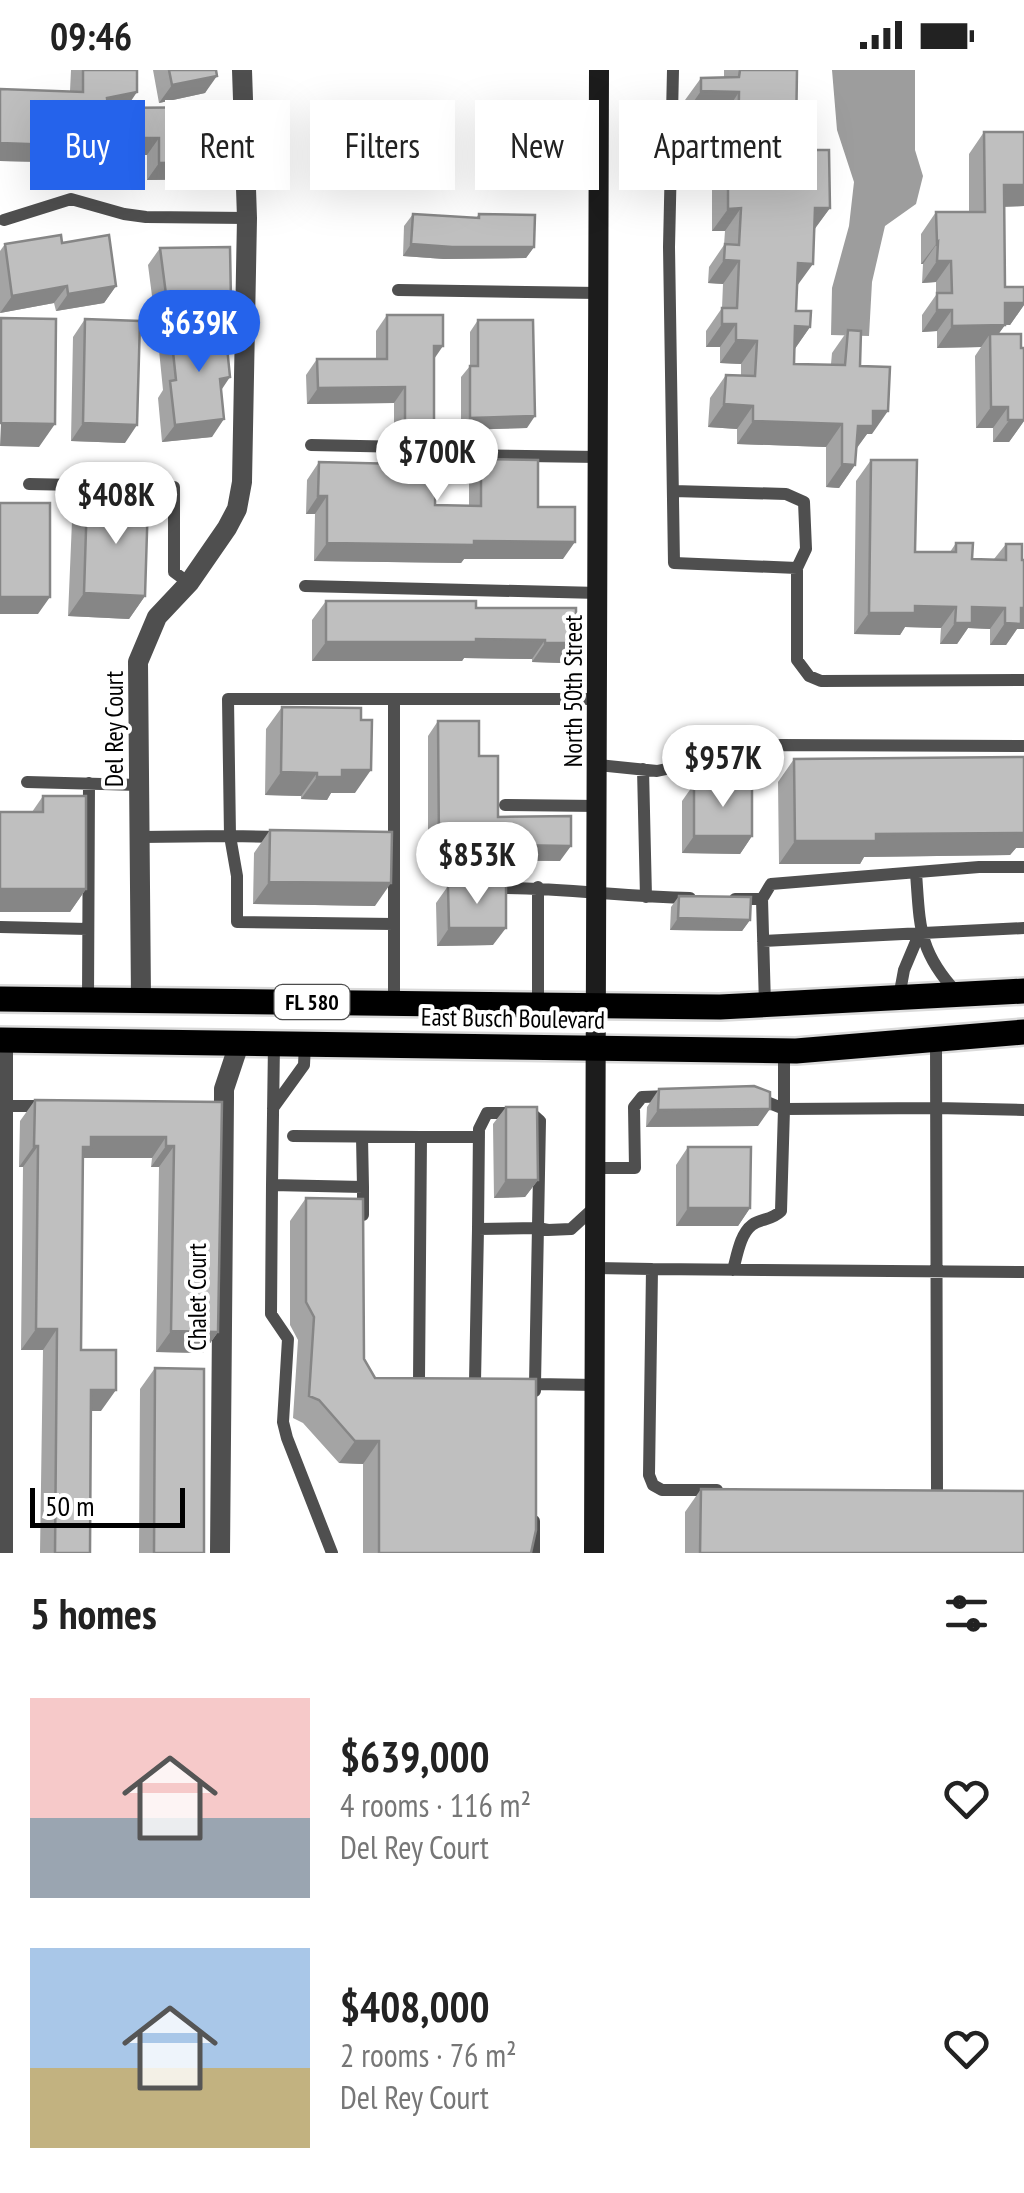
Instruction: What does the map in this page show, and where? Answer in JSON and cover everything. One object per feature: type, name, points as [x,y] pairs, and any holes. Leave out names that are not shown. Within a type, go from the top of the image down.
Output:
[{"type":"main road","name":"East Busch Boulevard","points":[[0,999],[720,1007],[1024,991]]},
{"type":"main road","name":"East Busch Boulevard","points":[[1,1040],[784,1051],[1016,1029]]},
{"type":"street","name":"Del Rey Court","points":[[141,999],[138,662],[157,617],[190,584],[227,528],[237,508],[242,482],[247,218],[242,70]]},
{"type":"street","name":"North 50th Street","points":[[594,1553],[599,70]]},
{"type":"street","points":[[1,1040],[3,1553]]},
{"type":"street","name":"Chalet Court","points":[[220,1553],[214,1106],[238,1044]]},
{"type":"lane","points":[[672,70],[668,247],[674,563],[797,568]]},
{"type":"lane","points":[[4,220],[70,199],[146,217],[247,218]]},
{"type":"lane","points":[[398,290],[599,293]]},
{"type":"lane","points":[[311,445],[408,447],[446,455],[598,457]]},
{"type":"lane","points":[[29,484],[174,487],[174,572],[190,584]]},
{"type":"lane","points":[[673,491],[786,494],[804,502],[806,549],[797,568],[798,660],[809,676],[820,681],[1024,680]]},
{"type":"lane","points":[[305,586],[598,592]]},
{"type":"lane","points":[[394,698],[394,1002]]},
{"type":"lane","points":[[394,924],[237,922],[237,876],[230,836],[228,699],[598,698]]},
{"type":"lane","points":[[598,765],[658,771],[780,746],[1024,746]]},
{"type":"lane","points":[[643,769],[646,898]]},
{"type":"lane","points":[[27,782],[140,785]]},
{"type":"lane","points":[[88,999],[89,783]]},
{"type":"lane","points":[[506,805],[598,806]]},
{"type":"lane","points":[[140,837],[303,837]]},
{"type":"lane","points":[[376,838],[394,838]]},
{"type":"lane","points":[[765,1005],[762,899],[771,884],[1024,867]]},
{"type":"lane","points":[[916,872],[920,932],[933,961],[959,994]]},
{"type":"lane","points":[[484,888],[538,887],[646,898],[704,898]]},
{"type":"lane","points":[[538,887],[538,1005]]},
{"type":"lane","points":[[724,898],[762,899]]},
{"type":"lane","points":[[0,928],[88,928]]},
{"type":"lane","points":[[763,941],[1024,928]]},
{"type":"lane","points":[[899,997],[904,970],[920,932]]},
{"type":"lane","points":[[936,1038],[937,1490]]},
{"type":"lane","points":[[274,1044],[271,1314],[288,1339],[284,1422],[287,1438],[332,1553]]},
{"type":"lane","points":[[272,1110],[304,1065],[305,1044]]},
{"type":"lane","points":[[733,1270],[743,1237],[753,1224],[773,1219],[782,1211],[784,1051]]},
{"type":"lane","points":[[744,1093],[784,1109],[1024,1110]]},
{"type":"lane","points":[[597,1168],[635,1168],[634,1107],[642,1097],[676,1096]]},
{"type":"lane","points":[[3,1106],[52,1106]]},
{"type":"lane","points":[[475,1382],[479,1129],[487,1113],[531,1113],[540,1121],[535,1403]]},
{"type":"lane","points":[[293,1136],[479,1137]]},
{"type":"lane","points":[[362,1137],[362,1227]]},
{"type":"lane","points":[[419,1381],[421,1138]]},
{"type":"lane","points":[[272,1185],[363,1187]]},
{"type":"lane","points":[[478,1229],[571,1229],[597,1205]]},
{"type":"lane","points":[[596,1268],[1024,1272]]},
{"type":"lane","points":[[652,1269],[649,1475],[653,1485],[662,1490],[730,1490]]},
{"type":"lane","points":[[401,1380],[438,1382]]},
{"type":"lane","points":[[456,1382],[490,1383]]},
{"type":"lane","points":[[505,1383],[596,1385]]},
{"type":"lane","points":[[920,1490],[954,1491]]},
{"type":"lane","points":[[534,1516],[534,1553]]},
{"type":"shaded area","points":[[832,70],[915,70],[915,150],[923,176],[916,204],[885,226],[872,282],[869,336],[831,335],[832,288],[849,226],[854,182],[837,130]]},
{"type":"building","points":[[83,70],[137,70],[137,92],[107,100],[30,100],[30,144],[0,143],[0,89],[83,92]]},
{"type":"building","points":[[169,70],[216,70],[217,76],[172,85]]},
{"type":"building","points":[[740,70],[797,70],[797,100],[739,100],[739,92],[701,91],[701,78],[739,77]]},
{"type":"building","points":[[145,108],[165,108],[165,163],[159,163],[159,138],[145,138]]},
{"type":"building","points":[[984,132],[1024,132],[1024,185],[1004,185],[1005,287],[1024,287],[1024,303],[1005,303],[1005,325],[952,326],[952,310],[937,310],[937,293],[952,293],[951,261],[937,261],[936,212],[985,212]]},
{"type":"building","points":[[817,150],[829,150],[830,208],[815,208],[813,264],[798,263],[796,311],[811,311],[810,327],[795,326],[794,364],[845,365],[848,330],[861,331],[860,366],[890,367],[888,411],[873,411],[873,426],[858,426],[855,465],[842,464],[842,424],[753,421],[753,406],[724,404],[726,375],[755,376],[757,341],[736,340],[736,324],[722,324],[722,308],[737,308],[739,261],[724,260],[725,244],[739,245],[741,208],[728,209],[728,190],[817,190]]},
{"type":"building","points":[[413,214],[479,218],[479,214],[535,215],[534,247],[411,244]]},
{"type":"building","points":[[61,235],[62,243],[109,235],[116,286],[68,294],[67,286],[12,296],[5,244]]},
{"type":"building","points":[[230,247],[231,301],[167,302],[160,248]]},
{"type":"building","points":[[387,315],[443,315],[443,346],[434,346],[434,424],[405,421],[405,387],[318,388],[317,359],[387,359]]},
{"type":"building","points":[[1,318],[56,319],[55,424],[1,423]]},
{"type":"building","points":[[85,319],[140,321],[137,425],[83,423]]},
{"type":"building","points":[[478,320],[533,320],[535,416],[470,418],[470,366],[478,366]]},
{"type":"building","points":[[225,327],[230,377],[220,379],[224,419],[175,425],[170,381],[176,380],[171,333]]},
{"type":"building","points":[[990,334],[1021,334],[1024,420],[1008,420],[1008,407],[991,407]]},
{"type":"building","points":[[407,439],[436,443],[435,505],[481,506],[481,459],[538,460],[538,507],[575,507],[575,542],[327,543],[327,496],[318,496],[319,462],[401,464],[401,442]]},
{"type":"building","points":[[871,460],[917,460],[915,552],[956,552],[956,543],[973,543],[972,559],[1006,560],[1006,544],[1022,544],[1021,624],[1005,623],[1005,608],[972,607],[972,623],[955,623],[956,607],[915,606],[915,613],[869,613]]},
{"type":"building","points":[[87,498],[148,500],[145,596],[84,593]]},
{"type":"building","points":[[0,503],[50,503],[50,597],[0,597]]},
{"type":"building","points":[[326,601],[476,601],[476,608],[576,608],[576,643],[476,639],[326,642]]},
{"type":"building","points":[[282,707],[361,708],[361,720],[372,720],[371,770],[342,770],[342,777],[281,772]]},
{"type":"building","points":[[438,721],[479,721],[479,756],[498,756],[498,817],[571,816],[571,846],[439,844]]},
{"type":"building","points":[[1024,757],[1024,833],[876,834],[876,841],[795,841],[794,759]]},
{"type":"building","points":[[694,784],[752,784],[752,836],[694,836]]},
{"type":"building","points":[[43,796],[86,796],[86,889],[0,889],[0,812],[43,812]]},
{"type":"building","points":[[270,830],[392,832],[391,883],[269,882]]},
{"type":"building","points":[[506,885],[506,928],[449,928],[448,886]]},
{"type":"building","points":[[679,896],[751,897],[750,920],[678,918]]},
{"type":"building","points":[[754,1086],[770,1092],[770,1109],[658,1110],[659,1089]]},
{"type":"building","points":[[35,1100],[222,1102],[218,1332],[171,1331],[174,1146],[166,1146],[166,1137],[91,1137],[91,1147],[83,1147],[81,1350],[116,1350],[116,1390],[91,1390],[90,1553],[55,1553],[57,1329],[36,1329]]},
{"type":"building","points":[[506,1107],[537,1107],[538,1180],[506,1180]]},
{"type":"building","points":[[688,1147],[751,1147],[750,1208],[688,1208]]},
{"type":"building","points":[[306,1198],[363,1199],[364,1359],[375,1378],[536,1379],[536,1530],[531,1553],[379,1553],[379,1441],[355,1441],[319,1400],[309,1396],[314,1317],[306,1302]]},
{"type":"building","points":[[155,1368],[204,1369],[204,1553],[154,1553]]},
{"type":"building","points":[[701,1489],[1024,1491],[1024,1553],[700,1553]]}]
